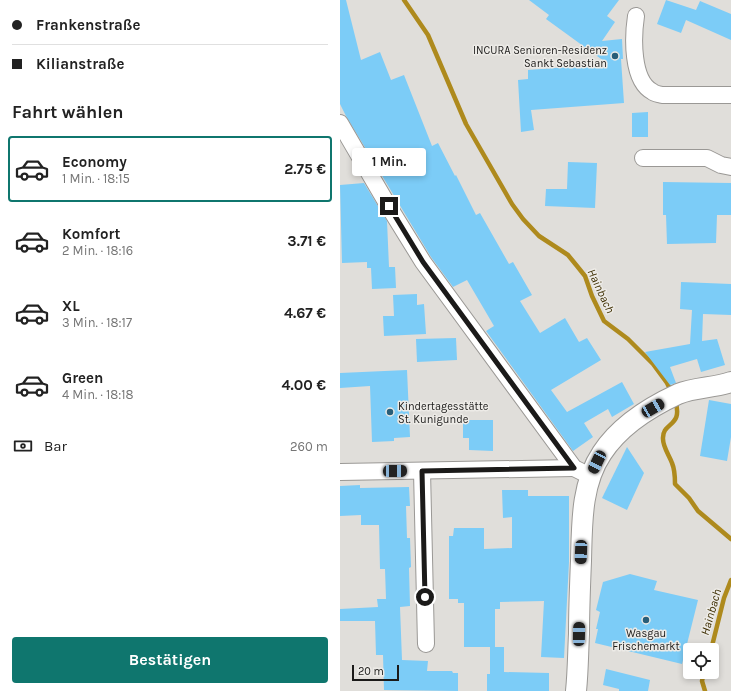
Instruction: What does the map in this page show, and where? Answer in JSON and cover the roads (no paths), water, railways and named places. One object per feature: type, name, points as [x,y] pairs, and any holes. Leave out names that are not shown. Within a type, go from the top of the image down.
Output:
[{"type":"main road","points":[[576,691],[582,529],[585,501],[582,472],[600,457],[611,441],[637,418],[674,397],[695,389],[731,382]]},
{"type":"street","points":[[636,16],[634,30],[636,67],[641,80],[653,93],[662,95],[731,95]]},
{"type":"street","points":[[340,123],[423,262],[582,472]]},
{"type":"street","points":[[642,158],[707,158],[721,165],[731,167]]},
{"type":"street","points":[[422,471],[426,644]]},
{"type":"street","points":[[340,472],[582,472]]},
{"type":"waterway","name":"Hainbach","points":[[404,0],[428,35],[466,124],[512,204],[523,219],[539,236],[568,255],[585,276],[592,296],[604,321],[628,339],[653,364],[671,391]]},
{"type":"waterway","name":"Hainbach","points":[[675,400],[677,415],[675,420],[666,429],[663,439],[665,448],[674,468],[675,484],[689,498],[698,511],[731,539]]},
{"type":"waterway","name":"Hainbach","points":[[713,643],[724,598],[731,580]]},
{"type":"waterway","name":"Hainbach","points":[[702,679],[705,691]]},
{"type":"place","name":"INCURA Senioren-Residenz Sankt Sebastian","points":[[615,56]]},
{"type":"place","name":"Kindertagesstätte St. Kunigunde","points":[[390,412]]},
{"type":"place","name":"Wasgau Frischemarkt","points":[[646,620]]}]
